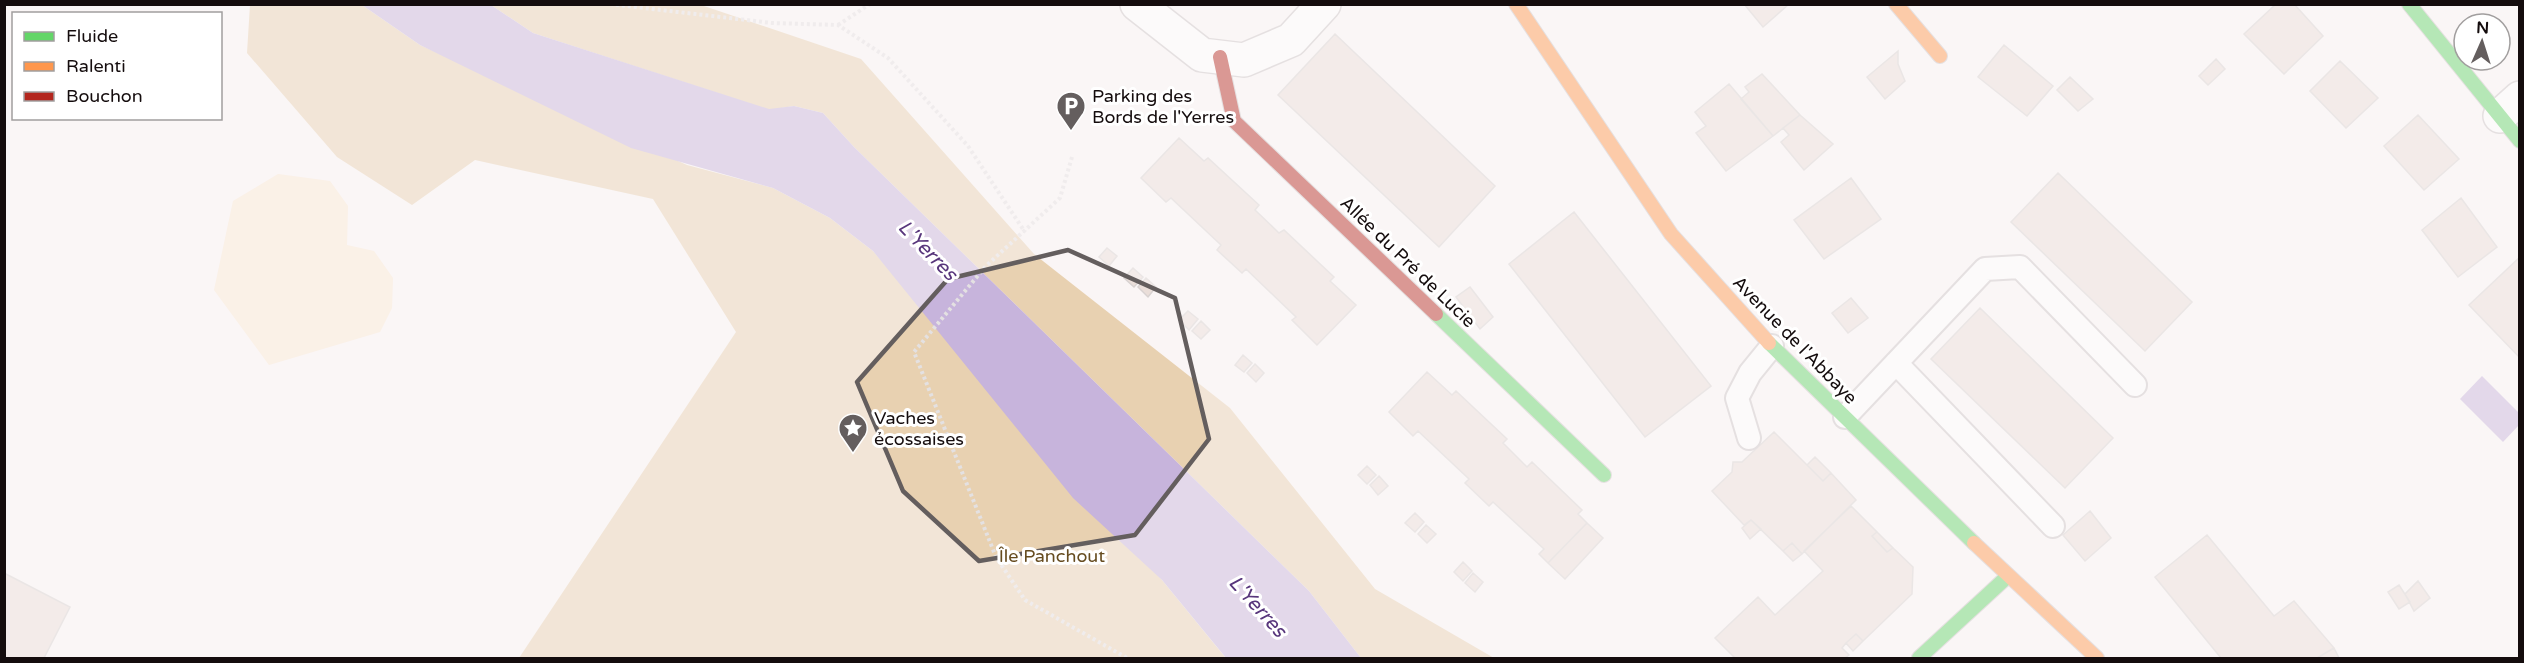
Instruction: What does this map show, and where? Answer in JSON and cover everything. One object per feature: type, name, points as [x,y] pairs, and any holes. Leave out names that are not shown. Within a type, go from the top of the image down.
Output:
[{"type":"street","points":[[1137,4],[1202,55],[1244,60],[1291,40],[1324,4]]},
{"type":"street","name":"Avenue de l'Abbaye","points":[[1516,4],[1671,234],[1772,346],[2008,576],[2097,658]]},
{"type":"street","points":[[1896,4],[1940,56]]},
{"type":"street","points":[[2409,4],[2510,107],[2520,141]]},
{"type":"street","name":"Allée du Pré de Lucie","points":[[1220,57],[1234,121],[1604,474]]},
{"type":"street","points":[[1919,658],[2008,576]]},
{"type":"lane","points":[[1845,417],[1985,269],[2020,267],[2135,385]]},
{"type":"lane","points":[[1749,438],[1737,398],[1750,373],[1772,346]]},
{"type":"lane","points":[[1896,363],[2053,526]]},
{"type":"path","points":[[610,4],[772,23],[838,25],[888,58],[968,146],[1025,232]]},
{"type":"path","points":[[838,25],[870,4]]},
{"type":"path","points":[[1072,157],[1060,198],[986,266],[914,352],[996,557],[1025,600],[1127,658]]},
{"type":"highlighted area","points":[[1068,250],[1175,298],[1209,439],[1135,535],[979,561],[903,491],[857,382],[948,279]]},
{"type":"shaded area","points":[[278,174],[330,181],[348,206],[347,245],[374,251],[393,278],[392,308],[380,332],[269,365],[214,290],[233,201]]},
{"type":"green space","name":"Île Panchout","points":[[250,5],[362,5],[420,45],[687,165],[773,188],[830,218],[873,251],[1162,580],[1225,657],[519,658],[736,332],[653,199],[475,160],[412,205],[337,157],[247,53]]},
{"type":"green space","points":[[491,5],[701,5],[861,59],[1034,254],[1230,408],[1375,589],[1494,658],[1361,658],[1309,591],[854,147],[823,113],[794,106],[769,110],[533,33]]},
{"type":"water","name":"L'Yerres","points":[[362,5],[491,5],[533,33],[769,109],[794,106],[823,113],[854,147],[1309,591],[1361,658],[1226,658],[1162,580],[1073,498],[873,251],[830,218],[773,188],[631,148],[420,45]]},
{"type":"water","points":[[2482,376],[2519,413],[2519,425],[2503,442],[2460,399]]},
{"type":"building","points":[[1744,4],[1789,4],[1763,27]]},
{"type":"building","points":[[2276,4],[2294,4],[2323,36],[2284,74],[2244,34]]},
{"type":"building","points":[[1335,34],[1495,186],[1439,247],[1278,95]]},
{"type":"building","points":[[2004,45],[2053,86],[2027,116],[1978,77]]},
{"type":"building","points":[[1898,51],[1898,64],[1905,81],[1885,99],[1867,77]]},
{"type":"building","points":[[2216,59],[2225,69],[2208,85],[2199,76]]},
{"type":"building","points":[[2340,61],[2378,98],[2346,128],[2310,91]]},
{"type":"building","points":[[1762,74],[1800,115],[1773,136],[1741,99],[1749,92],[1745,87]]},
{"type":"building","points":[[2070,77],[2093,99],[2078,111],[2057,90]]},
{"type":"building","points":[[1729,84],[1773,136],[1726,171],[1696,133],[1706,126],[1695,112]]},
{"type":"building","points":[[1800,115],[1833,144],[1804,170],[1781,142],[1789,135],[1783,128]]},
{"type":"building","points":[[2418,115],[2459,159],[2424,190],[2384,146]]},
{"type":"building","points":[[1179,138],[1204,161],[1208,158],[1259,205],[1255,210],[1279,233],[1284,230],[1334,277],[1330,281],[1356,305],[1317,345],[1292,320],[1296,317],[1246,269],[1242,273],[1217,250],[1221,245],[1171,198],[1166,202],[1141,178]]},
{"type":"building","points":[[2058,173],[2192,302],[2145,351],[2011,222]]},
{"type":"building","points":[[1851,178],[1881,219],[1824,259],[1794,220]]},
{"type":"building","points":[[2461,198],[2497,247],[2458,277],[2422,230]]},
{"type":"building","points":[[1574,212],[1711,386],[1645,437],[1509,264]]},
{"type":"building","points":[[1107,248],[1117,256],[1109,266],[1099,257]]},
{"type":"building","points":[[2520,257],[2520,358],[2469,305]]},
{"type":"building","points":[[1133,268],[1143,277],[1134,287],[1124,278]]},
{"type":"building","points":[[1146,278],[1156,287],[1148,297],[1138,287]]},
{"type":"building","points":[[1470,287],[1493,317],[1480,329],[1456,297]]},
{"type":"building","points":[[1851,298],[1868,318],[1848,333],[1832,313]]},
{"type":"building","points":[[1980,308],[2113,438],[2065,488],[1931,359]]},
{"type":"building","points":[[1188,311],[1198,319],[1189,330],[1179,320]]},
{"type":"building","points":[[1201,321],[1210,330],[1201,339],[1192,331]]},
{"type":"building","points":[[1243,355],[1252,363],[1244,372],[1235,365]]},
{"type":"building","points":[[1255,364],[1264,373],[1256,382],[1247,373]]},
{"type":"building","points":[[1427,372],[1452,395],[1456,391],[1507,439],[1503,443],[1527,467],[1532,462],[1582,510],[1578,514],[1587,523],[1548,563],[1539,554],[1544,549],[1493,502],[1489,506],[1465,483],[1469,479],[1418,431],[1413,436],[1389,412]]},
{"type":"building","points":[[1774,432],[1823,481],[1831,473],[1856,500],[1802,554],[1792,543],[1783,551],[1751,520],[1744,525],[1712,491],[1732,472],[1733,462],[1742,462]]},
{"type":"building","points":[[1815,457],[1831,473],[1823,481],[1807,465]]},
{"type":"building","points":[[1367,466],[1376,475],[1367,484],[1358,475]]},
{"type":"building","points":[[1379,476],[1388,486],[1378,495],[1370,485]]},
{"type":"building","points":[[1851,506],[1877,532],[1872,536],[1887,552],[1893,548],[1913,567],[1912,594],[1863,641],[1856,634],[1846,643],[1842,648],[1849,655],[1845,658],[1735,658],[1715,638],[1758,597],[1775,615],[1823,571],[1804,551]]},
{"type":"building","points":[[2090,511],[2111,538],[2085,561],[2063,535]]},
{"type":"building","points":[[1415,513],[1424,522],[1415,532],[1405,523]]},
{"type":"building","points":[[1751,520],[1761,529],[1750,539],[1742,528]]},
{"type":"building","points":[[1587,523],[1603,538],[1565,579],[1548,563]]},
{"type":"building","points":[[1426,525],[1436,534],[1427,543],[1418,534]]},
{"type":"building","points":[[1877,532],[1893,548],[1887,552],[1872,536]]},
{"type":"building","points":[[2207,535],[2274,616],[2294,601],[2334,648],[2317,658],[2221,658],[2155,577]]},
{"type":"building","points":[[1792,543],[1802,554],[1793,561],[1783,551]]},
{"type":"building","points":[[1463,562],[1472,571],[1463,581],[1454,572]]},
{"type":"building","points":[[4,573],[70,607],[44,658],[4,658]]},
{"type":"building","points":[[1473,573],[1483,582],[1475,592],[1465,583]]},
{"type":"building","points":[[2418,581],[2430,598],[2414,611],[2405,594]]},
{"type":"building","points":[[2399,585],[2410,602],[2399,609],[2388,592]]},
{"type":"building","points":[[1856,634],[1863,641],[1853,651],[1846,643]]},
{"type":"building","points":[[2334,648],[2339,658],[2317,658]]},
{"type":"traffic: fast","points":[[2409,4],[2520,141]]},
{"type":"traffic: fast","points":[[1436,314],[1604,475]]},
{"type":"traffic: fast","points":[[1769,343],[1974,543]]},
{"type":"traffic: fast","points":[[1919,658],[2008,576]]},
{"type":"traffic: slow","points":[[1516,4],[1671,234],[1769,343]]},
{"type":"traffic: slow","points":[[1896,4],[1940,56]]},
{"type":"traffic: slow","points":[[1974,543],[2097,658]]},
{"type":"traffic: jam","points":[[1220,57],[1234,121],[1436,314]]},
{"type":"place","name":"Parking des Bords de l'Yerres","points":[[1071,132]]},
{"type":"place","name":"Vaches écossaises","points":[[853,454]]}]
